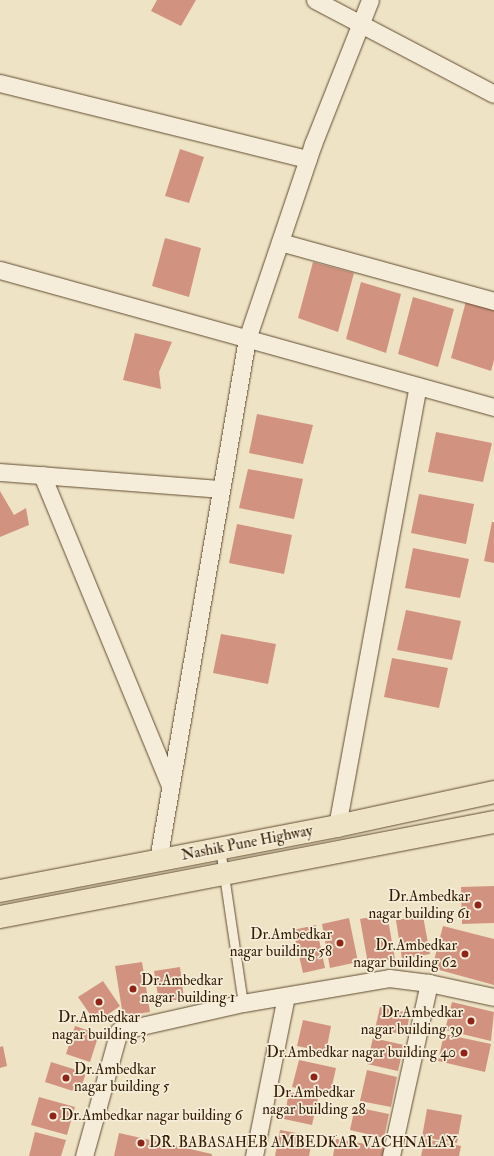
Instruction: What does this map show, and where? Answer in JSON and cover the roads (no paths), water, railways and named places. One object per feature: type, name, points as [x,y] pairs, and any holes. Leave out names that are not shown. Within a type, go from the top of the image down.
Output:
[{"type":"highway","name":"Nashik Pune Highway","points":[[0,891],[336,826],[494,792]]},
{"type":"highway","name":"Nashik Pune Highway","points":[[0,917],[494,822]]},
{"type":"street","points":[[314,0],[494,94]]},
{"type":"street","points":[[158,860],[220,489],[247,339],[308,159],[370,0]]},
{"type":"street","points":[[0,83],[308,159]]},
{"type":"street","points":[[280,242],[494,301]]},
{"type":"street","points":[[0,270],[494,407]]},
{"type":"street","points":[[336,826],[418,386]]},
{"type":"street","points":[[0,472],[220,489]]},
{"type":"street","points":[[42,475],[170,786]]},
{"type":"street","points":[[84,1156],[118,1031],[243,1003],[389,978],[430,983],[494,997]]},
{"type":"street","points":[[392,1156],[430,983]]},
{"type":"street","points":[[254,1156],[286,996]]},
{"type":"lane","points":[[220,848],[243,1003]]},
{"type":"place","name":"Dr.Ambedkar nagar building 61","points":[[478,905]]},
{"type":"place","name":"Dr.Ambedkar nagar building 58","points":[[340,943]]},
{"type":"place","name":"Dr.Ambedkar nagar building 62","points":[[465,954]]},
{"type":"place","name":"Dr.Ambedkar nagar building 1","points":[[133,989]]},
{"type":"place","name":"Dr.Ambedkar nagar building 3","points":[[99,1002]]},
{"type":"place","name":"Dr.Ambedkar nagar building 39","points":[[471,1021]]},
{"type":"place","name":"Dr.Ambedkar nagar building 40","points":[[464,1053]]},
{"type":"place","name":"Dr.Ambedkar nagar building 28","points":[[314,1077]]},
{"type":"place","name":"Dr.Ambedkar nagar building 5","points":[[66,1078]]},
{"type":"place","name":"Dr.Ambedkar nagar building 6","points":[[53,1116]]},
{"type":"place","name":"DR. BABASAHEB AMBEDKAR VACHNALAY","points":[[141,1143]]}]
